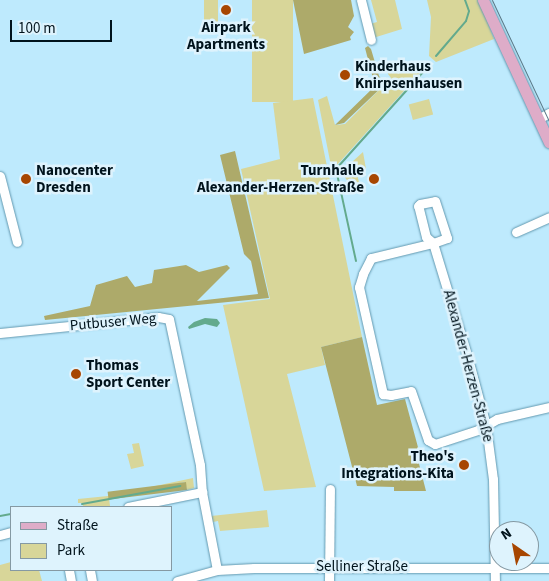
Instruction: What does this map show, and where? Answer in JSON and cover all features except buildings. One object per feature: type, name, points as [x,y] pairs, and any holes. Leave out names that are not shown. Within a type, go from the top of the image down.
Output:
[{"type":"main road","points":[[483,0],[549,142]]},
{"type":"street","points":[[361,0],[371,40]]},
{"type":"street","points":[[538,119],[549,114]]},
{"type":"street","points":[[0,176],[17,242]]},
{"type":"street","name":"Alexander-Herzen-Straße","points":[[433,243],[447,238],[435,201],[418,206],[426,237],[433,243],[467,355],[486,426],[493,479],[494,521]]},
{"type":"street","points":[[516,232],[549,217]]},
{"type":"street","points":[[433,243],[371,258],[359,287],[383,394],[391,395],[411,391],[428,440],[431,443],[437,444],[486,426],[496,419],[549,407]]},
{"type":"street","name":"Putbuser Weg","points":[[0,333],[158,317],[168,319],[200,464],[202,492]]},
{"type":"street","points":[[329,581],[330,489]]},
{"type":"street","points":[[133,506],[202,492],[217,570]]},
{"type":"street","name":"Selliner Straße","points":[[177,581],[217,570],[329,566],[489,568]]},
{"type":"green space","points":[[204,0],[218,0],[218,27],[204,27]]},
{"type":"green space","points":[[252,0],[293,0],[293,102],[252,102]]},
{"type":"green space","points":[[371,0],[395,0],[402,29],[373,38],[370,24],[377,22]]},
{"type":"green space","points":[[427,0],[479,0],[494,39],[436,62],[429,56],[431,17]]},
{"type":"green space","points":[[411,62],[422,71],[337,165],[331,166],[318,100],[327,96],[335,125],[345,124],[391,78],[388,74],[390,63],[396,65]]},
{"type":"green space","points":[[313,98],[362,337],[321,347],[325,365],[287,374],[316,487],[264,491],[223,305],[270,299],[241,169],[280,159],[273,103]]},
{"type":"green space","points":[[429,99],[433,114],[413,120],[409,104]]},
{"type":"green space","points":[[363,152],[366,169],[356,172],[360,185],[352,187],[341,172]]},
{"type":"green space","points":[[139,443],[144,466],[131,469],[127,454],[134,453],[132,444]]},
{"type":"green space","points":[[193,478],[194,488],[187,490],[185,482],[109,498],[110,506],[83,506],[82,503],[78,503],[78,499],[108,496]]},
{"type":"green space","points":[[267,510],[269,527],[220,531],[218,521],[213,522],[211,516]]},
{"type":"green space","points":[[10,562],[10,571],[39,571],[42,581],[0,581],[0,565]]},
{"type":"shaded area","points":[[293,0],[351,0],[354,16],[348,27],[354,32],[350,37],[351,40],[304,54]]},
{"type":"shaded area","points":[[368,46],[371,49],[379,76],[385,84],[344,123],[335,125],[375,86],[365,48]]},
{"type":"shaded area","points":[[235,151],[269,298],[45,320],[44,316],[90,306],[96,285],[127,276],[135,287],[152,283],[154,270],[186,265],[199,272],[227,265],[230,268],[197,301],[258,294],[251,261],[244,254],[220,155]]},
{"type":"shaded area","points":[[205,318],[217,319],[220,323],[217,327],[205,324],[189,329],[188,327],[194,322]]},
{"type":"shaded area","points":[[362,337],[377,405],[405,399],[419,451],[416,452],[426,491],[394,491],[394,487],[357,486],[321,347]]},
{"type":"shaded area","points":[[186,482],[187,490],[109,500],[108,492]]},
{"type":"waterway","points":[[436,56],[466,21],[469,11],[465,0]]},
{"type":"waterway","points":[[356,261],[336,169],[423,72]]},
{"type":"waterway","points":[[82,504],[180,486]]},
{"type":"waterway","points":[[0,516],[10,514]]},
{"type":"tram line","points":[[492,0],[549,121]]},
{"type":"place","name":"Airpark Apartments","points":[[226,10]]},
{"type":"place","name":"Kinderhaus Knirpsenhausen","points":[[345,75]]},
{"type":"place","name":"Nanocenter Dresden","points":[[26,179]]},
{"type":"place","name":"Turnhalle Alexander-Herzen-Straße","points":[[374,179]]},
{"type":"place","name":"Thomas Sport Center","points":[[76,374]]},
{"type":"place","name":"Theo's Integrations-Kita","points":[[464,465]]}]
